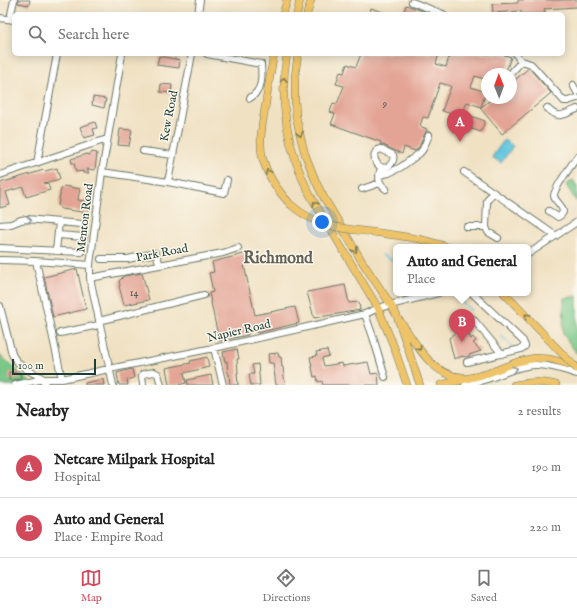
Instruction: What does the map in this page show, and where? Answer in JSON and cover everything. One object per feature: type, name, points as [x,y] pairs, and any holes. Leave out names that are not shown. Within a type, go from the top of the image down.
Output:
[{"type":"main road","points":[[284,12],[287,0]]},
{"type":"main road","points":[[297,12],[300,0]]},
{"type":"main road","points":[[308,12],[311,0]]},
{"type":"main road","points":[[274,56],[264,110],[261,148],[264,164],[272,182],[290,204],[299,212],[327,225],[427,241],[437,244]]},
{"type":"main road","points":[[287,56],[283,88],[284,112],[291,148],[302,181],[378,308],[394,346],[407,385]]},
{"type":"main road","points":[[298,56],[295,76],[296,116],[301,139],[311,170],[323,196],[363,263],[421,352],[435,367],[443,372],[452,376],[472,378]]},
{"type":"main road","points":[[507,296],[577,368]]},
{"type":"main road","points":[[397,316],[420,385]]},
{"type":"main road","points":[[441,385],[486,374],[517,362],[535,358],[550,359],[577,368]]},
{"type":"main road","points":[[514,385],[543,382],[556,385]]},
{"type":"street","points":[[13,12],[14,0]]},
{"type":"street","points":[[198,12],[200,0]]},
{"type":"street","points":[[412,2],[438,12]]},
{"type":"street","points":[[0,18],[12,20]]},
{"type":"street","points":[[37,163],[56,56]]},
{"type":"street","name":"Menton Road","points":[[113,385],[90,278],[90,265],[102,172],[122,56]]},
{"type":"street","name":"Kew Road","points":[[168,182],[192,56]]},
{"type":"street","points":[[231,56],[261,64],[260,86],[257,93],[250,98]]},
{"type":"street","points":[[517,56],[522,61],[531,64],[564,101],[577,98]]},
{"type":"street","points":[[516,68],[522,61]]},
{"type":"street","points":[[573,85],[577,92]]},
{"type":"street","points":[[547,108],[553,113],[560,115],[577,109]]},
{"type":"street","points":[[379,175],[389,173],[401,167],[420,153],[423,150],[429,135]]},
{"type":"street","points":[[0,175],[107,139]]},
{"type":"street","points":[[143,151],[172,155]]},
{"type":"street","points":[[549,211],[558,217],[563,212],[562,208],[554,197],[554,194],[558,185],[577,157]]},
{"type":"street","points":[[381,168],[379,175],[380,183],[386,189]]},
{"type":"street","points":[[102,172],[168,182],[224,193],[227,180]]},
{"type":"street","points":[[464,172],[556,236]]},
{"type":"street","points":[[362,189],[380,183]]},
{"type":"street","points":[[493,192],[487,201],[486,227],[488,232],[498,238]]},
{"type":"street","points":[[0,225],[11,224],[27,219],[81,224]]},
{"type":"street","points":[[52,263],[59,222]]},
{"type":"street","points":[[531,252],[577,222]]},
{"type":"street","points":[[467,227],[486,227]]},
{"type":"street","points":[[58,234],[84,237]]},
{"type":"street","points":[[0,248],[81,252]]},
{"type":"street","name":"Park Road","points":[[90,278],[238,248]]},
{"type":"street","points":[[101,259],[128,259],[155,253],[160,265]]},
{"type":"street","points":[[2,260],[90,265]]},
{"type":"street","points":[[36,261],[62,379]]},
{"type":"street","points":[[60,332],[204,295]]},
{"type":"street","name":"Napier Road","points":[[15,385],[62,379],[214,348],[365,314],[378,308],[426,296]]},
{"type":"street","points":[[467,362],[522,349],[525,346],[525,343],[475,296]]},
{"type":"street","points":[[0,306],[15,360],[21,366],[45,382]]},
{"type":"street","points":[[365,314],[385,377]]},
{"type":"street","points":[[473,319],[502,354]]},
{"type":"street","points":[[214,348],[222,385]]},
{"type":"street","points":[[464,385],[521,367],[536,365],[577,374]]},
{"type":"street","points":[[143,385],[143,374],[154,372],[158,374],[160,385]]},
{"type":"green space","points":[[573,180],[577,187],[577,201],[566,185]]},
{"type":"green space","points":[[577,296],[577,354],[563,334],[564,298]]},
{"type":"green space","points":[[0,355],[30,382],[33,385],[0,385]]},
{"type":"water","points":[[504,140],[513,146],[501,163],[492,157]]},
{"type":"building","points":[[18,0],[30,0],[29,5],[18,3]]},
{"type":"building","points":[[518,0],[577,0],[577,7],[544,9],[545,12],[493,12],[492,4],[518,3]]},
{"type":"building","points":[[406,5],[425,12],[407,12],[404,11]]},
{"type":"building","points":[[371,8],[383,12],[370,12]]},
{"type":"building","points":[[159,56],[180,60],[179,68],[157,65]]},
{"type":"building","points":[[360,56],[438,56],[436,64],[446,67],[449,56],[511,57],[507,68],[481,68],[481,78],[475,76],[471,87],[481,90],[482,104],[481,107],[467,102],[463,113],[485,121],[481,132],[469,128],[468,131],[460,128],[462,121],[454,118],[455,115],[442,111],[451,86],[440,83],[428,118],[423,117],[420,126],[427,129],[419,147],[415,151],[404,147],[402,154],[380,145],[381,142],[331,124],[335,114],[330,112],[333,103],[337,104],[344,86],[336,84],[340,72],[344,73],[347,64],[356,67]]},
{"type":"building","points":[[529,68],[551,93],[502,134],[480,108],[485,104],[517,104],[517,78]]},
{"type":"building","points":[[161,84],[172,85],[171,93],[160,92]]},
{"type":"building","points":[[93,97],[106,99],[104,108],[92,105]]},
{"type":"building","points":[[95,122],[97,128],[93,129],[95,135],[84,138],[80,127]]},
{"type":"building","points":[[120,129],[132,130],[129,146],[118,145]]},
{"type":"building","points":[[92,152],[97,153],[95,170],[87,169],[89,173],[83,173],[83,171],[76,172],[74,163],[72,163],[71,159],[87,154],[90,155]]},
{"type":"building","points":[[57,168],[60,179],[44,183],[48,184],[50,190],[26,197],[23,187],[6,192],[10,205],[0,208],[0,183],[44,170]]},
{"type":"building","points":[[64,186],[80,189],[78,200],[90,202],[89,213],[61,209],[58,206],[61,189]]},
{"type":"building","points":[[248,253],[251,264],[244,265],[255,315],[295,307],[299,323],[257,333],[256,330],[248,332],[248,335],[219,341],[209,293],[213,292],[209,273],[214,272],[212,262]]},
{"type":"building","points":[[77,269],[86,309],[53,317],[44,277]]},
{"type":"building","points":[[142,273],[149,300],[124,305],[119,281],[124,276]]},
{"type":"building","points":[[345,285],[349,303],[359,302],[360,310],[314,318],[307,292]]},
{"type":"building","points":[[464,325],[468,330],[466,331],[471,339],[473,337],[476,341],[473,343],[481,351],[469,355],[470,356],[463,356],[454,359],[449,338]]},
{"type":"building","points":[[237,349],[239,359],[237,359],[238,385],[230,385],[227,361],[225,362],[223,352]]},
{"type":"building","points":[[327,350],[329,356],[322,358],[324,366],[342,363],[343,366],[368,362],[371,374],[378,373],[379,385],[323,385],[322,381],[318,382],[317,376],[314,377],[310,357],[317,356],[316,352]]},
{"type":"building","points":[[278,353],[279,357],[281,357],[285,385],[276,385],[273,363],[269,363],[268,354]]},
{"type":"building","points":[[207,357],[209,367],[184,373],[186,383],[169,385],[166,368],[191,363],[190,361]]},
{"type":"building","points":[[258,364],[260,385],[251,385],[249,374],[254,374],[252,365]]},
{"type":"building","points":[[132,369],[134,378],[127,380],[128,385],[119,385],[117,373]]},
{"type":"building","points":[[9,372],[20,373],[21,379],[9,380]]},
{"type":"building","points":[[211,375],[213,385],[188,385],[187,380]]},
{"type":"building","points":[[103,379],[104,385],[85,385],[85,383]]},
{"type":"waterway","points":[[382,255],[393,260]]},
{"type":"waterway","points":[[455,297],[471,310]]},
{"type":"waterway","points":[[501,336],[515,349]]},
{"type":"place","name":"Netcare Milpark Hospital","points":[[460,142]]},
{"type":"place","name":"Auto and General","points":[[462,342]]},
{"type":"district","name":"Richmond","points":[[278,259]]}]
